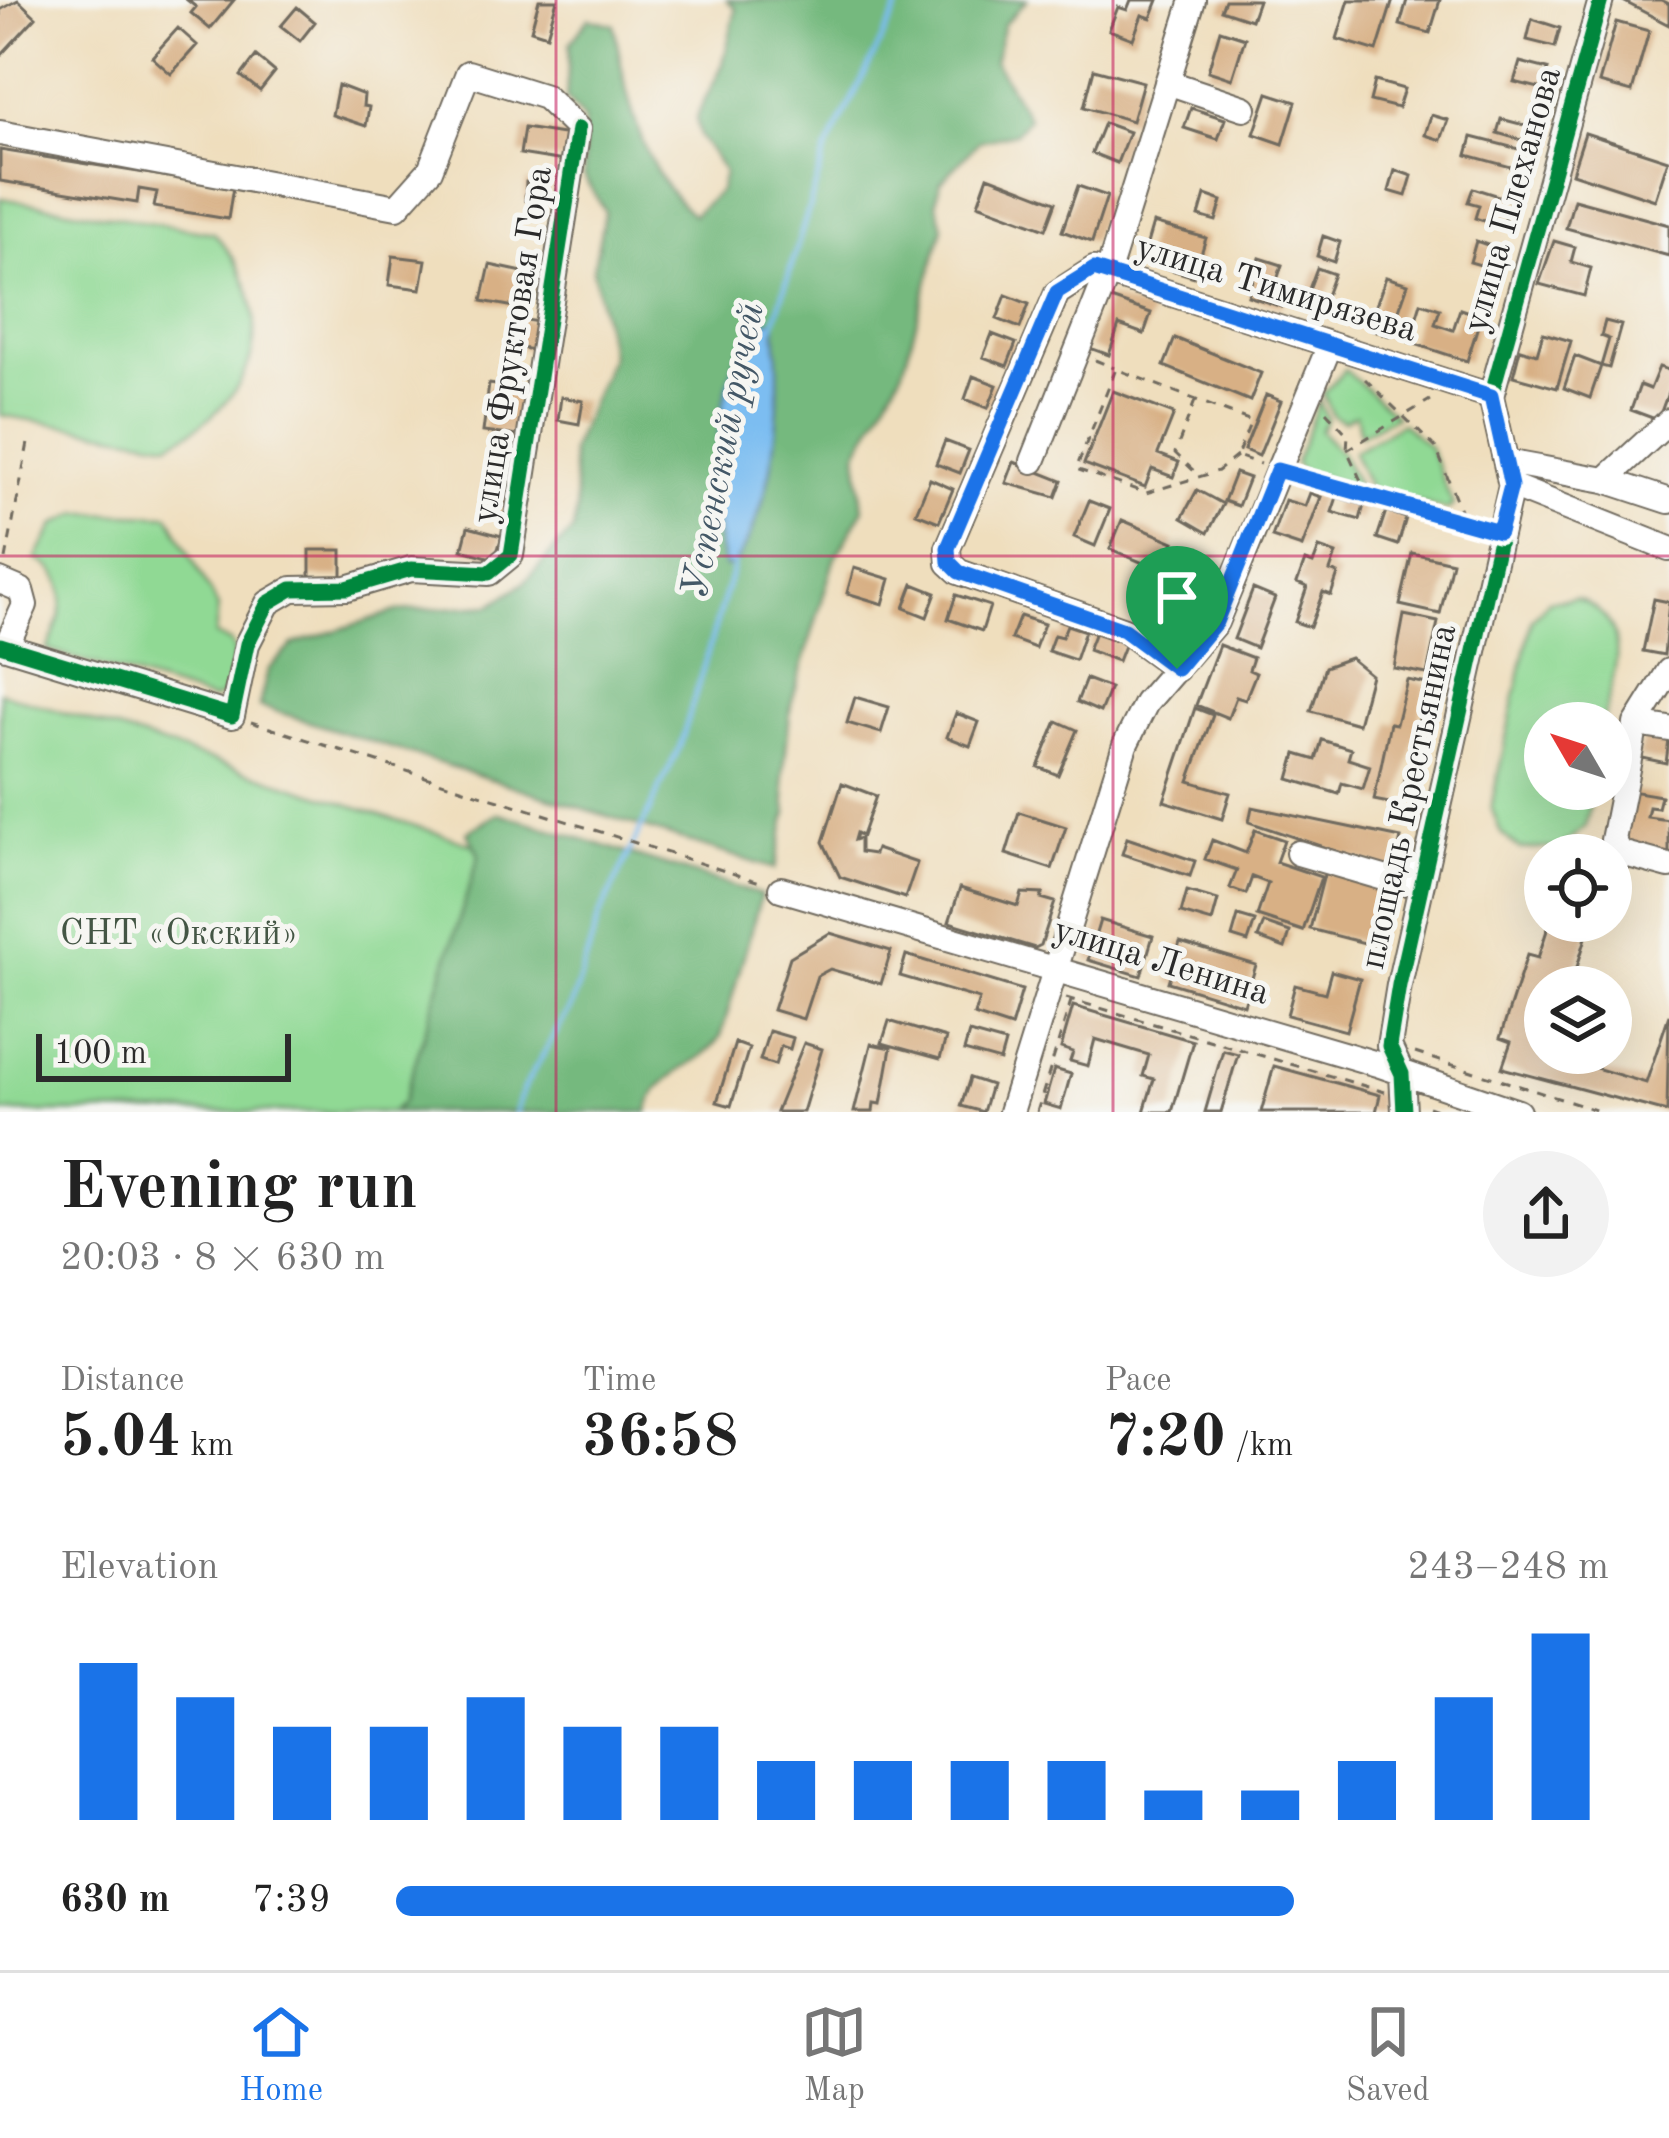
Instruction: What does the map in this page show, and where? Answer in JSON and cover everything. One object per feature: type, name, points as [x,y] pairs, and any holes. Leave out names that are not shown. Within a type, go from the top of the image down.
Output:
[{"type":"street","name":"улица Тимирязева","points":[[1193,0],[1108,275],[1491,396]]},
{"type":"street","name":"улица Плеханова","points":[[1509,474],[1491,396],[1601,0]]},
{"type":"street","name":"улица Фруктовая Гора","points":[[0,133],[397,207],[430,170],[468,73],[544,97],[578,129],[511,555],[489,573],[411,569],[347,588],[292,589],[268,603],[247,644],[232,716]]},
{"type":"street","points":[[1167,82],[1244,108]]},
{"type":"street","points":[[1033,460],[1094,360],[1108,275],[1094,269],[1057,292],[948,548],[949,562],[959,572],[1124,630],[1177,669]]},
{"type":"street","points":[[1011,1112],[1058,987],[1125,745],[1146,703],[1216,622],[1329,347]]},
{"type":"street","points":[[1604,480],[1669,421]]},
{"type":"street","points":[[1509,474],[1604,480],[1669,501]]},
{"type":"street","points":[[1509,474],[1669,549]]},
{"type":"street","name":"площадь Крестьянина","points":[[1390,1046],[1509,474]]},
{"type":"street","points":[[2,572],[21,590],[25,605],[3,646],[232,716]]},
{"type":"street","points":[[1669,671],[1636,724],[1613,840],[1621,853],[1669,866]]},
{"type":"street","points":[[1636,724],[1669,729]]},
{"type":"street","points":[[1298,853],[1401,883],[1424,868]]},
{"type":"street","name":"улица Ленина","points":[[781,889],[1058,987],[1402,1074],[1518,1112]]},
{"type":"street","points":[[1390,1046],[1402,1074],[1406,1106]]},
{"type":"path","points":[[1094,360],[1195,399],[1251,421],[1237,456],[1218,471],[1196,473],[1146,493],[1076,470],[1094,360]]},
{"type":"path","points":[[1362,376],[1436,448],[1464,522]]},
{"type":"path","points":[[1314,384],[1330,420],[1348,435],[1347,450],[1368,496]]},
{"type":"path","points":[[1347,450],[1458,384]]},
{"type":"path","points":[[1195,399],[1175,453],[1196,473]]},
{"type":"path","points":[[2,572],[28,443]]},
{"type":"path","points":[[1237,456],[1499,532]]},
{"type":"path","points":[[232,716],[781,889]]},
{"type":"path","points":[[1037,1112],[1058,987],[1406,1106],[1443,1112]]},
{"type":"path","points":[[1390,1046],[1602,1112]]},
{"type":"green space","points":[[727,0],[1027,0],[1004,24],[994,61],[1028,118],[1015,133],[979,141],[940,183],[936,202],[943,227],[903,369],[857,453],[863,510],[834,560],[791,704],[783,777],[787,813],[775,869],[259,706],[268,670],[294,644],[397,611],[491,605],[524,583],[573,530],[577,509],[571,451],[611,356],[593,269],[605,211],[584,177],[584,120],[566,98],[570,43],[589,18],[614,25],[637,128],[659,176],[693,215],[720,190],[724,172],[700,136],[696,118],[723,64],[736,9]]},
{"type":"green space","points":[[0,198],[214,233],[236,262],[255,322],[252,351],[242,378],[225,403],[169,443],[0,415]]},
{"type":"green space","points":[[1345,370],[1396,416],[1360,435],[1356,414],[1343,421],[1333,416],[1323,393]]},
{"type":"green space","points":[[1319,401],[1327,419],[1320,431],[1341,453],[1359,488],[1301,471],[1295,463]]},
{"type":"green space","points":[[1402,423],[1429,447],[1453,505],[1447,510],[1370,490],[1353,452]]},
{"type":"green space","points":[[79,513],[169,515],[218,607],[215,636],[230,642],[235,651],[228,693],[212,700],[47,650],[61,612],[61,587],[49,566],[36,559],[55,525]]},
{"type":"green space","points":[[1576,598],[1608,621],[1614,635],[1615,667],[1608,702],[1524,702],[1524,810],[1588,810],[1585,827],[1576,834],[1524,834],[1524,849],[1519,849],[1501,833],[1491,807],[1532,619],[1549,601]]},
{"type":"green space","name":"СНТ «Окский»","points":[[0,692],[493,851],[411,1112],[0,1112]]},
{"type":"green space","points":[[499,813],[761,895],[721,1036],[660,1087],[648,1112],[391,1112],[403,1102],[479,855],[467,832]]},
{"type":"water","points":[[762,320],[775,321],[774,447],[761,509],[734,565],[725,567],[716,511],[718,438],[733,367],[746,339]]},
{"type":"building","points":[[18,0],[36,17],[0,56],[0,10]]},
{"type":"building","points":[[187,0],[234,0],[210,29],[191,13],[196,7]]},
{"type":"building","points":[[539,0],[557,0],[547,35],[531,30]]},
{"type":"building","points":[[1131,0],[1158,0],[1151,18],[1142,15],[1133,39],[1109,30],[1118,7],[1127,10]]},
{"type":"building","points":[[1225,0],[1258,0],[1251,20],[1221,10]]},
{"type":"building","points":[[1349,0],[1393,0],[1377,51],[1337,39]]},
{"type":"building","points":[[1407,0],[1440,0],[1430,33],[1400,25]]},
{"type":"building","points":[[1621,0],[1669,4],[1669,25]]},
{"type":"building","points":[[297,7],[315,22],[300,41],[281,26]]},
{"type":"building","points":[[1532,19],[1560,28],[1555,47],[1527,40]]},
{"type":"building","points":[[1616,22],[1649,31],[1632,92],[1599,83]]},
{"type":"building","points":[[178,28],[197,45],[171,74],[152,57]]},
{"type":"building","points":[[1220,30],[1245,38],[1232,79],[1208,71]]},
{"type":"building","points":[[256,56],[275,72],[260,91],[241,76]]},
{"type":"building","points":[[1520,62],[1548,69],[1543,89],[1514,82]]},
{"type":"building","points":[[1094,69],[1143,82],[1132,121],[1084,107]]},
{"type":"building","points":[[1375,81],[1404,89],[1398,108],[1370,101]]},
{"type":"building","points":[[338,85],[364,95],[363,106],[369,107],[366,126],[332,115]]},
{"type":"building","points":[[1268,93],[1296,102],[1283,144],[1254,134]]},
{"type":"building","points":[[1191,108],[1225,119],[1218,139],[1184,128]]},
{"type":"building","points":[[1431,115],[1448,120],[1441,140],[1425,135]]},
{"type":"building","points":[[1501,119],[1532,127],[1528,142],[1497,133]]},
{"type":"building","points":[[1104,123],[1129,132],[1117,163],[1092,153]]},
{"type":"building","points":[[524,128],[569,135],[564,161],[520,154]]},
{"type":"building","points":[[1585,133],[1668,160],[1655,200],[1572,173]]},
{"type":"building","points":[[1472,137],[1523,150],[1518,169],[1467,155]]},
{"type":"building","points":[[0,150],[233,187],[228,219],[154,207],[157,192],[139,189],[137,203],[0,181]]},
{"type":"building","points":[[1395,170],[1412,176],[1406,196],[1389,191]]},
{"type":"building","points":[[988,176],[1056,202],[1046,229],[978,204]]},
{"type":"building","points":[[526,182],[548,183],[547,201],[525,200]]},
{"type":"building","points":[[1078,186],[1107,196],[1092,242],[1062,231]]},
{"type":"building","points":[[1473,188],[1511,200],[1502,227],[1475,218],[1479,205],[1468,202]]},
{"type":"building","points":[[1205,195],[1222,201],[1216,221],[1199,216]]},
{"type":"building","points":[[1574,199],[1669,225],[1669,256],[1566,228]]},
{"type":"building","points":[[1153,223],[1206,238],[1194,277],[1142,261]]},
{"type":"building","points":[[1323,236],[1340,242],[1334,262],[1317,256]]},
{"type":"building","points":[[1476,241],[1493,247],[1487,267],[1470,262]]},
{"type":"building","points":[[1554,241],[1575,247],[1571,262],[1591,268],[1584,296],[1539,284]]},
{"type":"building","points":[[393,256],[426,260],[421,289],[389,285]]},
{"type":"building","points":[[1260,258],[1282,265],[1277,280],[1289,284],[1282,307],[1248,296]]},
{"type":"building","points":[[490,265],[527,273],[520,308],[482,301]]},
{"type":"building","points":[[1317,268],[1334,274],[1320,312],[1303,305]]},
{"type":"building","points":[[1386,277],[1408,284],[1390,336],[1368,328]]},
{"type":"building","points":[[1006,295],[1029,304],[1020,328],[997,319]]},
{"type":"building","points":[[1108,298],[1151,313],[1144,334],[1119,325],[1109,355],[1090,348]]},
{"type":"building","points":[[1421,303],[1440,309],[1435,324],[1453,330],[1460,309],[1481,316],[1467,361],[1409,342]]},
{"type":"building","points":[[514,318],[538,322],[533,350],[509,346]]},
{"type":"building","points":[[1605,321],[1621,325],[1609,368],[1601,366],[1609,339],[1601,336]]},
{"type":"building","points":[[1543,333],[1571,341],[1557,388],[1513,376],[1520,349],[1537,354]]},
{"type":"building","points":[[992,334],[1016,343],[1007,366],[983,357]]},
{"type":"building","points":[[1175,338],[1261,373],[1250,401],[1164,366]]},
{"type":"building","points":[[1575,356],[1601,366],[1590,398],[1564,388]]},
{"type":"building","points":[[1659,367],[1669,370],[1669,390],[1658,420],[1631,410],[1640,385],[1650,389]]},
{"type":"building","points":[[973,376],[997,385],[988,408],[965,399]]},
{"type":"building","points":[[489,384],[525,389],[519,436],[483,432]]},
{"type":"building","points":[[1113,391],[1174,414],[1158,454],[1179,462],[1173,477],[1152,469],[1145,487],[1084,464]]},
{"type":"building","points":[[1266,395],[1281,401],[1259,456],[1244,450]]},
{"type":"building","points":[[561,397],[583,401],[579,424],[558,420]]},
{"type":"building","points":[[945,441],[969,450],[960,473],[936,464]]},
{"type":"building","points":[[495,453],[519,456],[514,485],[492,476]]},
{"type":"building","points":[[1014,462],[1062,481],[1056,497],[1006,483]]},
{"type":"building","points":[[1235,473],[1249,478],[1238,506],[1224,501]]},
{"type":"building","points":[[930,479],[953,489],[939,522],[916,513]]},
{"type":"building","points":[[1197,490],[1223,504],[1208,533],[1182,518]]},
{"type":"building","points":[[1310,493],[1321,497],[1302,547],[1272,537],[1285,500],[1305,506]]},
{"type":"building","points":[[486,495],[510,498],[508,518],[483,514]]},
{"type":"building","points":[[1337,497],[1364,505],[1360,520],[1332,512]]},
{"type":"building","points":[[1089,501],[1110,509],[1095,546],[1074,537]]},
{"type":"building","points":[[1386,511],[1406,518],[1398,545],[1377,538]]},
{"type":"building","points":[[1122,520],[1174,542],[1162,571],[1110,549]]},
{"type":"building","points":[[468,527],[502,536],[495,559],[462,550]]},
{"type":"building","points":[[1319,548],[1336,554],[1330,571],[1338,574],[1331,595],[1323,592],[1310,627],[1295,622],[1307,587],[1297,583],[1305,561],[1313,564]]},
{"type":"building","points":[[310,550],[342,550],[342,577],[310,577]]},
{"type":"building","points":[[1412,553],[1452,562],[1440,614],[1400,605]]},
{"type":"building","points":[[854,568],[890,579],[883,604],[847,593]]},
{"type":"building","points":[[913,584],[936,593],[927,617],[904,608]]},
{"type":"building","points":[[1253,589],[1275,598],[1256,648],[1234,639]]},
{"type":"building","points":[[956,595],[990,606],[982,631],[948,619]]},
{"type":"building","points":[[1654,599],[1669,602],[1664,655],[1643,651]]},
{"type":"building","points":[[1404,615],[1438,622],[1427,674],[1394,668]]},
{"type":"building","points":[[1020,616],[1044,624],[1035,648],[1011,639]]},
{"type":"building","points":[[1067,625],[1085,631],[1075,660],[1048,651],[1054,635],[1062,637]]},
{"type":"building","points":[[1095,632],[1125,643],[1118,661],[1088,650]]},
{"type":"building","points":[[1219,645],[1253,658],[1249,670],[1256,673],[1245,700],[1236,697],[1228,718],[1196,705]]},
{"type":"building","points":[[1350,658],[1371,675],[1358,724],[1311,711],[1325,667]]},
{"type":"building","points":[[1086,679],[1110,688],[1100,712],[1077,702]]},
{"type":"building","points":[[1407,680],[1427,684],[1399,805],[1374,800],[1390,723],[1396,724]]},
{"type":"building","points":[[855,697],[889,707],[881,733],[847,723]]},
{"type":"building","points":[[1195,708],[1213,715],[1189,781],[1230,793],[1222,819],[1164,801]]},
{"type":"building","points":[[956,713],[979,722],[970,746],[947,737]]},
{"type":"building","points":[[1057,721],[1077,730],[1058,775],[1038,767]]},
{"type":"building","points":[[1644,735],[1669,740],[1666,763],[1638,757]]},
{"type":"building","points":[[1322,740],[1351,749],[1348,759],[1370,766],[1363,789],[1342,783],[1339,794],[1289,779],[1296,754],[1316,760]]},
{"type":"building","points":[[842,783],[876,796],[862,836],[856,833],[854,840],[860,838],[860,852],[874,854],[876,849],[917,863],[905,898],[840,877],[823,842]]},
{"type":"building","points":[[1632,791],[1661,796],[1658,808],[1649,807],[1647,817],[1669,820],[1669,858],[1632,852],[1632,834],[1625,834]]},
{"type":"building","points":[[1252,807],[1401,838],[1394,871],[1249,822]]},
{"type":"building","points":[[1019,812],[1066,827],[1052,869],[1006,854]]},
{"type":"building","points":[[1255,830],[1284,840],[1276,862],[1321,877],[1303,931],[1257,916],[1268,883],[1252,877],[1246,894],[1230,888],[1237,870],[1205,859],[1212,840],[1246,853]]},
{"type":"building","points":[[1127,838],[1195,861],[1190,876],[1122,854]]},
{"type":"building","points":[[1325,871],[1391,888],[1376,946],[1310,929]]},
{"type":"building","points":[[960,888],[1018,906],[1022,893],[1043,894],[1041,898],[1055,902],[1041,945],[1035,948],[949,922]]},
{"type":"building","points":[[1187,891],[1218,900],[1212,922],[1181,913]]},
{"type":"building","points":[[1238,916],[1255,921],[1248,942],[1232,937]]},
{"type":"building","points":[[1100,920],[1153,936],[1141,976],[1088,960]]},
{"type":"building","points":[[1264,923],[1290,932],[1285,948],[1258,938]]},
{"type":"building","points":[[830,933],[891,951],[881,984],[830,969],[817,976],[803,1019],[773,1010],[790,957]]},
{"type":"building","points":[[1180,942],[1256,965],[1244,1005],[1168,982]]},
{"type":"building","points":[[1543,942],[1585,942],[1577,966],[1524,966],[1524,1074],[1502,1068],[1511,1042],[1500,1038],[1527,955],[1538,958]]},
{"type":"building","points":[[906,955],[1022,990],[1011,1027],[974,1015],[979,999],[900,976]]},
{"type":"building","points":[[1331,971],[1360,979],[1346,1031],[1287,1015],[1295,985],[1325,993]]},
{"type":"building","points":[[1073,1006],[1193,1041],[1172,1112],[1144,1112],[1154,1079],[1143,1076],[1149,1055],[1095,1039],[1088,1066],[1070,1061],[1073,1052],[1061,1048]]},
{"type":"building","points":[[1669,1015],[1667,1112],[1524,1074],[1616,1074],[1646,1083]]},
{"type":"building","points":[[889,1021],[946,1038],[940,1059],[882,1043]]},
{"type":"building","points":[[769,1031],[793,1038],[790,1049],[781,1046],[775,1065],[760,1060]]},
{"type":"building","points":[[969,1033],[1005,1043],[1000,1061],[964,1051]]},
{"type":"building","points":[[735,1043],[749,1048],[731,1106],[717,1102]]},
{"type":"building","points":[[804,1043],[822,1049],[803,1112],[776,1112]]},
{"type":"building","points":[[871,1044],[891,1048],[881,1104],[874,1103],[873,1112],[854,1112]]},
{"type":"building","points":[[1223,1050],[1238,1054],[1221,1112],[1205,1112]]},
{"type":"building","points":[[1274,1066],[1380,1095],[1376,1112],[1261,1112]]},
{"type":"building","points":[[1054,1069],[1071,1074],[1061,1109],[1044,1104]]},
{"type":"building","points":[[970,1078],[991,1085],[983,1112],[961,1106]]},
{"type":"waterway","name":"Успенский ручей","points":[[773,327],[826,151],[902,0]]},
{"type":"waterway","name":"Успенский ручей","points":[[516,1112],[522,1091],[572,1005],[599,917],[680,746],[734,563]]},
{"type":"cycle path","points":[[1404,1112],[1402,1074],[1389,1046],[1399,985],[1511,486],[1491,396],[1601,0]]},
{"type":"cycle path","points":[[0,645],[232,716],[247,644],[268,603],[292,589],[347,588],[411,569],[489,573],[511,555],[578,129]]},
{"type":"route","points":[[1094,269],[1491,396],[1511,486],[1499,532],[1277,470],[1216,622],[1177,669],[1124,630],[959,572],[949,562],[948,548],[1057,292],[1094,269]]}]
